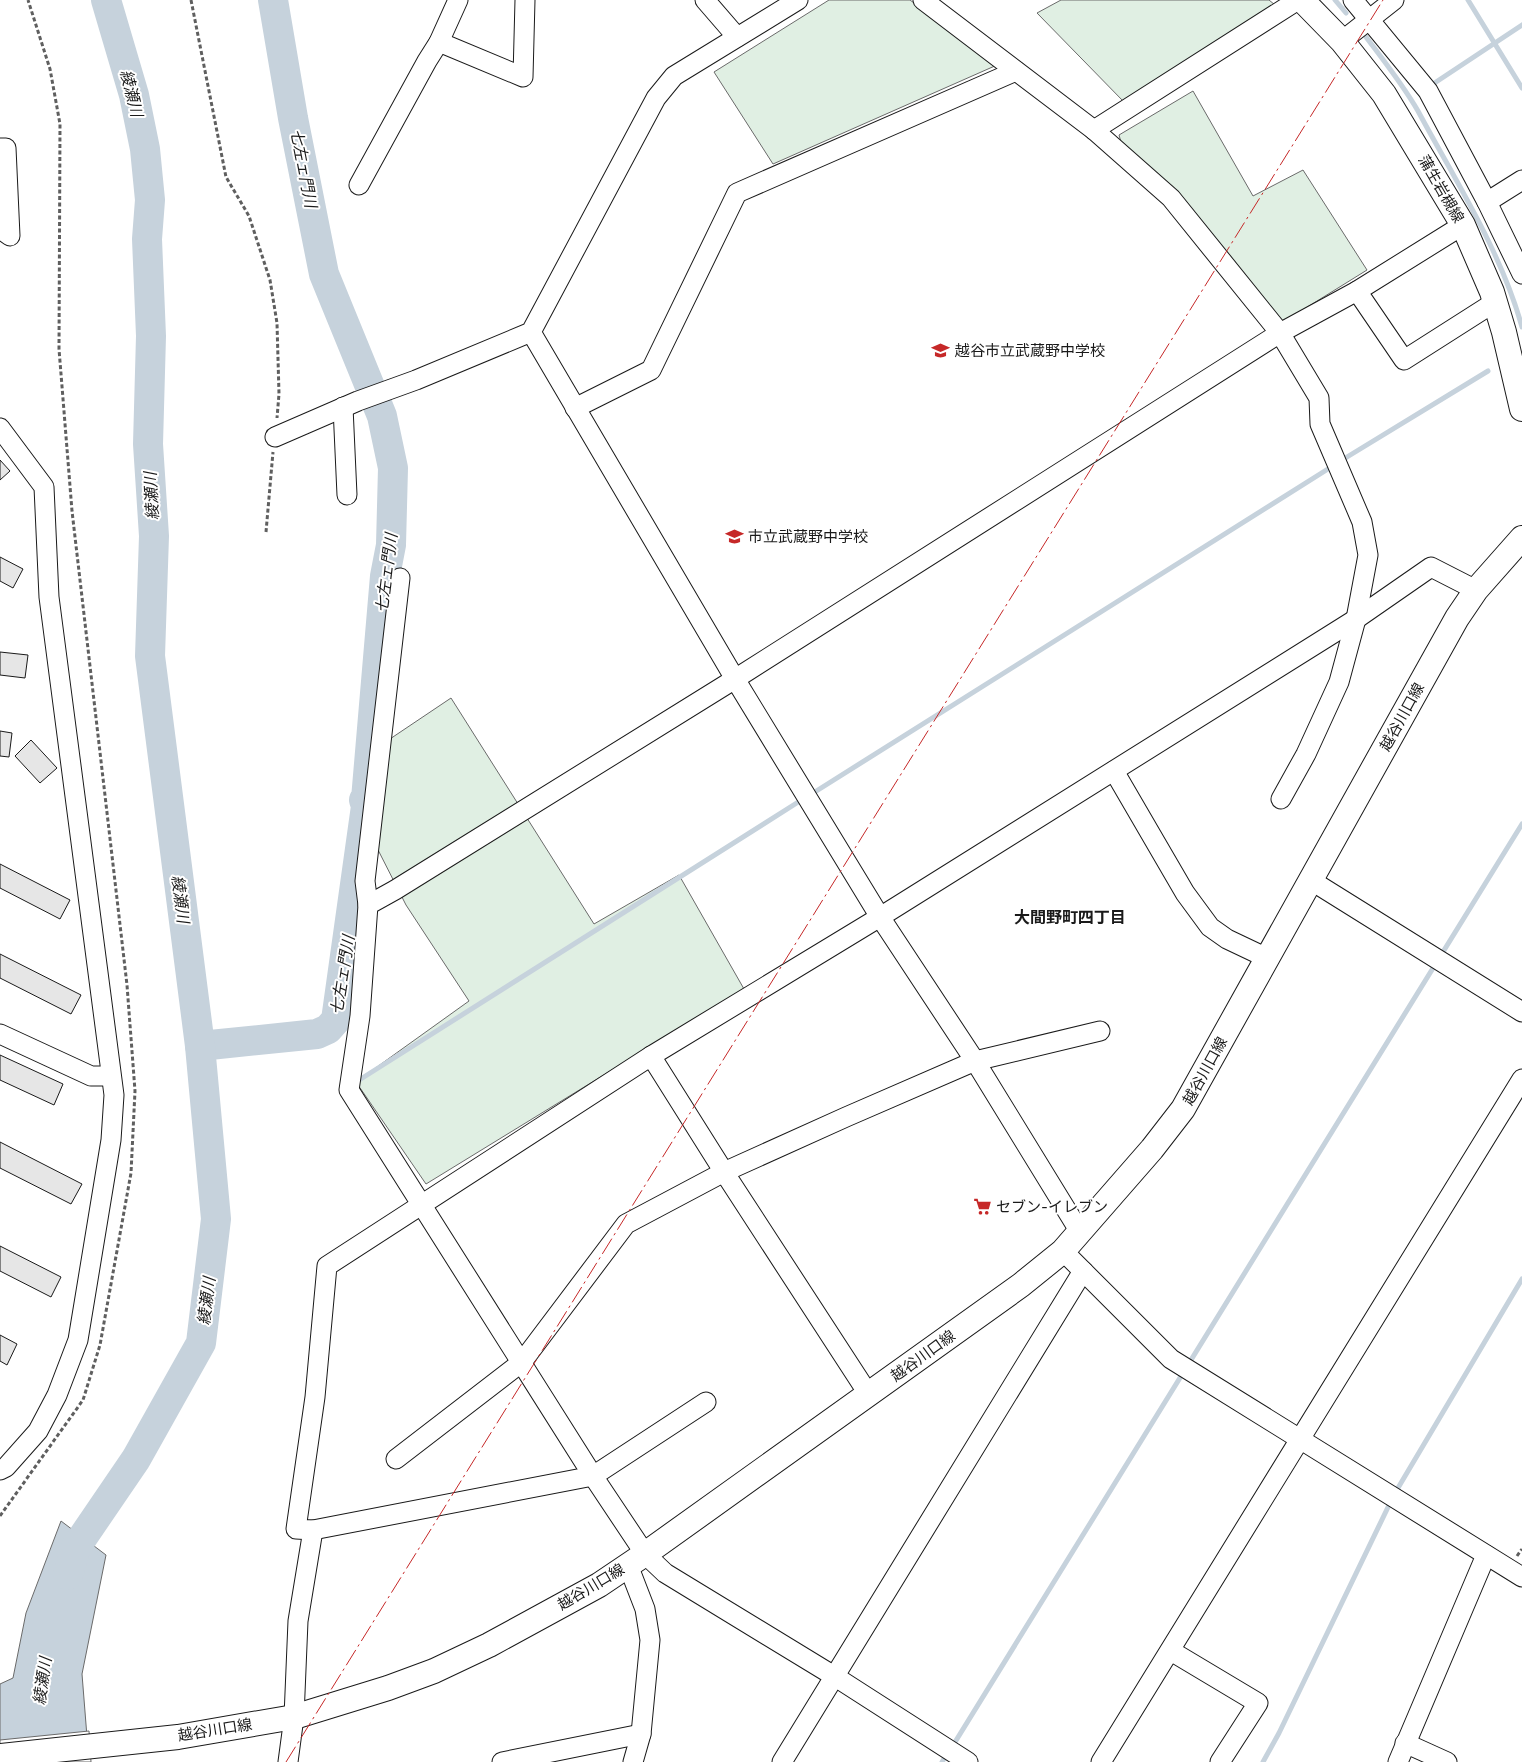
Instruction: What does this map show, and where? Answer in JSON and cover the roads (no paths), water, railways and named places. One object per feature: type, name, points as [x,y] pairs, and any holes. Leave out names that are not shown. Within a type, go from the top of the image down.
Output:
[{"type":"main road","name":"蒲生岩槻線","points":[[1302,0],[1342,41],[1384,94],[1463,225],[1495,302],[1522,409]]},
{"type":"main road","name":"越谷川口線","points":[[0,1756],[178,1737],[294,1717],[388,1688],[434,1671],[514,1631],[599,1585],[869,1395],[1021,1285],[1063,1251],[1152,1149],[1183,1109],[1312,881],[1435,657],[1476,590],[1522,538]]},
{"type":"street","points":[[359,185],[438,42],[458,0]]},
{"type":"street","points":[[438,42],[522,77],[525,0]]},
{"type":"street","points":[[705,0],[737,37]]},
{"type":"street","points":[[275,437],[343,407],[416,380],[531,332],[656,98],[674,76],[798,0]]},
{"type":"street","points":[[923,0],[1094,130],[1171,198],[1280,333],[1319,398],[1320,424],[1362,522],[1368,555],[1356,619],[1339,682],[1306,754],[1281,799]]},
{"type":"street","points":[[1094,130],[1298,0]]},
{"type":"street","points":[[1352,0],[1370,19],[1428,91],[1487,202],[1522,274]]},
{"type":"street","points":[[1342,41],[1394,0]]},
{"type":"street","points":[[575,408],[651,370],[737,193],[1016,71]]},
{"type":"street","points":[[0,148],[6,148],[10,236],[0,229]]},
{"type":"street","points":[[1487,202],[1522,180]]},
{"type":"street","points":[[368,905],[735,679],[1280,333],[1357,291],[1463,225]]},
{"type":"street","points":[[1357,291],[1404,360],[1495,302]]},
{"type":"street","points":[[531,332],[735,679],[880,917],[975,1061],[1080,1232]]},
{"type":"street","points":[[343,407],[347,495]]},
{"type":"street","points":[[0,428],[44,486],[49,597],[105,1023],[110,1076],[114,1095],[111,1140],[78,1340],[57,1395],[38,1431],[6,1467],[0,1470]]},
{"type":"street","points":[[706,1402],[593,1476],[313,1530],[296,1529],[315,1397],[327,1266],[651,1056],[880,917],[1114,771],[1356,619],[1431,567],[1476,590]]},
{"type":"street","points":[[400,578],[365,881],[368,905],[360,1016],[349,1090],[593,1476],[636,1559],[650,1640],[641,1734],[633,1762]]},
{"type":"street","points":[[1114,771],[1185,893],[1210,927],[1227,939],[1267,958]]},
{"type":"street","points":[[1312,881],[1522,1012]]},
{"type":"street","points":[[396,1459],[522,1362],[626,1224],[724,1172],[975,1061],[1100,1031]]},
{"type":"street","points":[[0,1034],[91,1076],[110,1076]]},
{"type":"street","points":[[651,1056],[869,1395]]},
{"type":"street","points":[[1101,1762],[1522,1079]]},
{"type":"street","points":[[1063,1251],[1171,1359],[1522,1577]]},
{"type":"street","points":[[782,1762],[1083,1271]]},
{"type":"street","points":[[288,1762],[294,1717],[298,1621],[313,1530]]},
{"type":"street","points":[[1398,1762],[1486,1555]]},
{"type":"street","points":[[636,1559],[665,1573],[834,1676],[968,1762]]},
{"type":"street","points":[[1171,1651],[1258,1703],[1220,1762]]},
{"type":"street","points":[[502,1762],[641,1734]]},
{"type":"street","points":[[1405,1743],[1447,1762]]},
{"type":"water","points":[[61,1521],[106,1555],[82,1674],[89,1762],[0,1762],[0,1684],[13,1678],[26,1613]]},
{"type":"waterway","name":"綾瀬川","points":[[68,1575],[76,1547],[136,1459],[201,1343],[216,1219],[200,1046],[150,656],[154,536],[148,444],[151,336],[147,239],[150,200],[145,149],[134,95],[106,0]]},
{"type":"waterway","name":"七左ェ門川","points":[[200,1046],[317,1034],[328,1029],[336,1020],[366,806],[364,800],[366,799],[385,576],[391,545],[393,468],[382,416],[324,274],[293,118],[273,0]]},
{"type":"waterway","points":[[1335,0],[1346,13]]},
{"type":"waterway","points":[[1468,0],[1522,88]]},
{"type":"waterway","points":[[1430,86],[1522,25]]},
{"type":"waterway","points":[[1366,37],[1412,101],[1476,216],[1502,271],[1522,327]]},
{"type":"waterway","points":[[810,795],[1347,457],[1488,371]]},
{"type":"waterway","points":[[356,1082],[803,799]]},
{"type":"waterway","points":[[952,1747],[1522,824]]},
{"type":"waterway","points":[[1395,1493],[1522,1279]]},
{"type":"waterway","points":[[1263,1762],[1279,1733],[1391,1501]]},
{"type":"waterway","points":[[942,1762],[947,1754]]},
{"type":"place","name":"越谷市立武蔵野中学校","points":[[941,351]]},
{"type":"place","name":"市立武蔵野中学校","points":[[734,537]]},
{"type":"place","name":"セブン-イレブン","points":[[982,1207]]},
{"type":"district","name":"大間野町四丁目","points":[[1070,917]]}]
